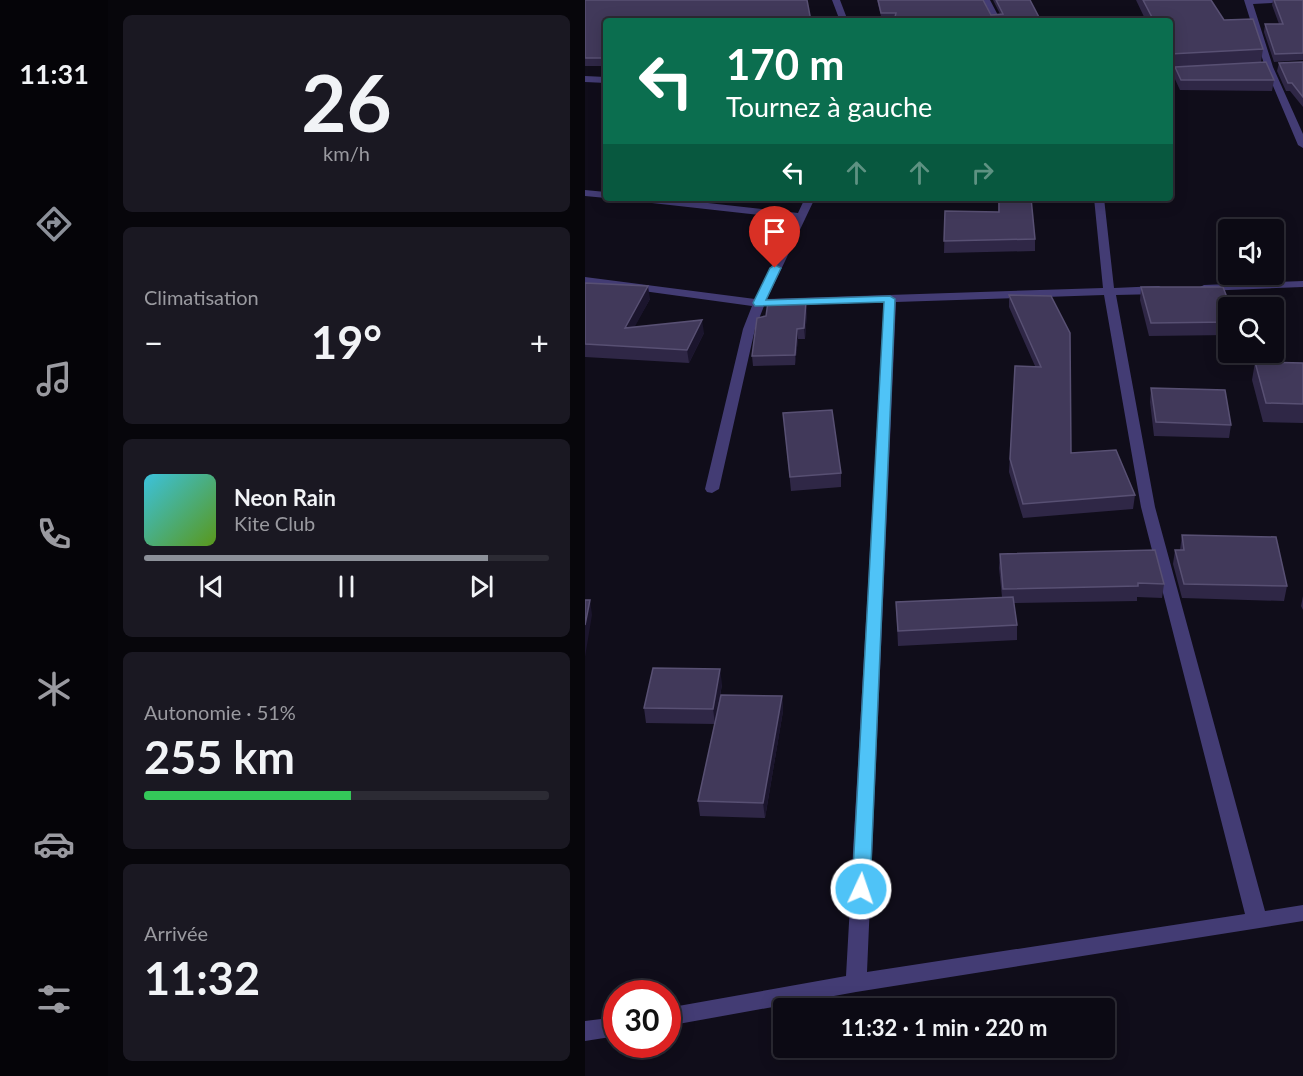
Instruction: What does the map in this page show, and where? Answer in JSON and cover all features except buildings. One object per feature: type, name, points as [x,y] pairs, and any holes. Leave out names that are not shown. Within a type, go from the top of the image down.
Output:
[{"type":"street","points":[[836,0],[843,18]]},
{"type":"street","points":[[986,0],[995,18]]},
{"type":"street","points":[[1288,0],[1249,1],[1269,67],[1303,141]]},
{"type":"street","points":[[1258,67],[1280,66]]},
{"type":"street","points":[[1173,72],[1203,70]]},
{"type":"street","points":[[585,79],[603,80]]},
{"type":"street","points":[[585,193],[603,195]]},
{"type":"street","points":[[662,201],[800,216]]},
{"type":"street","points":[[712,489],[749,329],[759,303],[808,201]]},
{"type":"street","points":[[1099,201],[1110,291],[1148,507],[1257,920]]},
{"type":"street","points":[[585,280],[759,303],[1166,289]]},
{"type":"street","points":[[1189,288],[1303,284]]},
{"type":"street","points":[[856,983],[890,299]]},
{"type":"street","points":[[681,1014],[856,983],[1303,913]]},
{"type":"street","points":[[585,1031],[603,1028]]},
{"type":"route","points":[[775,268],[759,303],[890,299],[861,889]]}]
